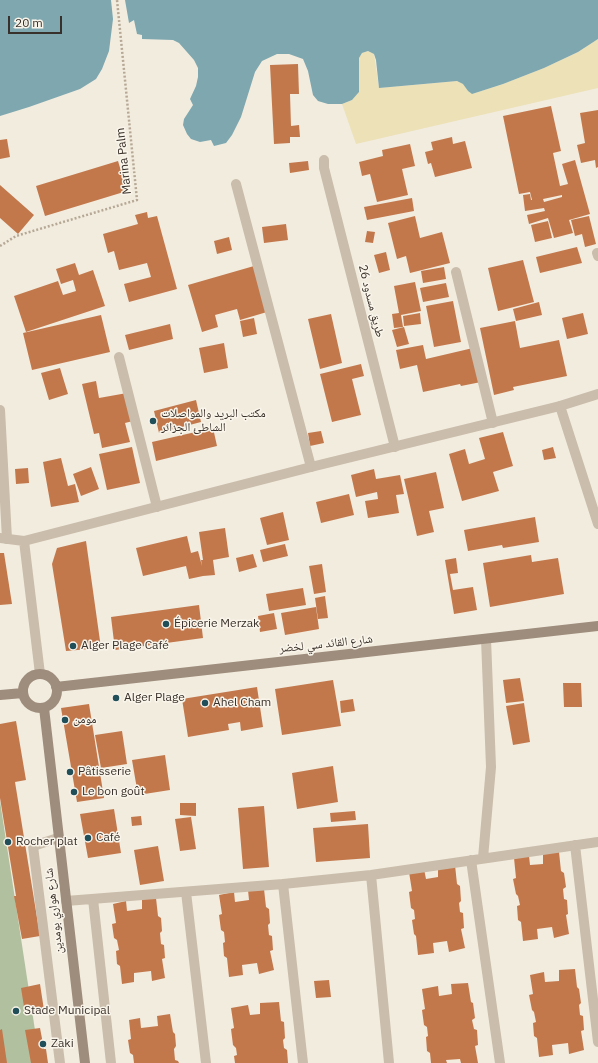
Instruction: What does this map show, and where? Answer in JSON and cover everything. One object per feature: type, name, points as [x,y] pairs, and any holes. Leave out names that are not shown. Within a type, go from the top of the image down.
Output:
[{"type":"main road","name":"شارع القائد سي لخضر","points":[[56,687],[598,626]]},
{"type":"main road","points":[[40,674],[50,678],[56,687],[57,694],[54,700],[50,705],[44,708],[30,705],[24,698],[23,687],[29,677],[40,674]]},
{"type":"main road","points":[[0,696],[23,693]]},
{"type":"main road","name":"شارع هواري بومدين","points":[[44,708],[85,1063]]},
{"type":"street","name":"طريق مسدود 26","points":[[324,160],[324,168],[395,447]]},
{"type":"street","points":[[236,184],[311,467]]},
{"type":"street","points":[[456,272],[493,423]]},
{"type":"street","points":[[119,357],[157,507]]},
{"type":"street","points":[[0,410],[4,539],[24,541],[311,467],[560,406],[598,394]]},
{"type":"street","points":[[560,406],[597,518]]},
{"type":"street","points":[[24,541],[40,674]]},
{"type":"street","points":[[483,858],[491,767],[486,639]]},
{"type":"street","points":[[58,838],[33,846],[60,1063]]},
{"type":"street","points":[[66,902],[283,884],[371,875],[598,842]]},
{"type":"street","points":[[575,845],[598,1042]]},
{"type":"street","points":[[470,860],[500,1063]]},
{"type":"street","points":[[371,875],[389,1063]]},
{"type":"street","points":[[283,884],[303,1063]]},
{"type":"street","points":[[186,892],[206,1063]]},
{"type":"street","points":[[93,899],[111,1063]]},
{"type":"path","name":"Marina Palm","points":[[0,246],[16,236],[137,200],[117,0]]},
{"type":"green space","name":"Stade Municipal","points":[[0,801],[24,958],[40,1063],[0,1063]]},
{"type":"sand","points":[[598,39],[598,88],[356,144],[342,104],[352,100],[359,92],[359,58],[362,53],[368,51],[374,54],[379,88],[457,81],[464,84],[468,91],[472,94],[544,68],[578,52]]},
{"type":"water","points":[[0,0],[111,0],[113,19],[109,51],[102,69],[96,79],[80,89],[0,116]]},
{"type":"water","points":[[125,0],[598,0],[598,39],[578,52],[544,68],[472,94],[463,84],[457,81],[379,88],[376,60],[374,54],[368,51],[362,53],[359,58],[359,92],[352,100],[342,104],[328,104],[318,101],[313,95],[308,71],[303,59],[289,54],[277,54],[262,61],[255,72],[241,117],[232,135],[226,143],[214,146],[211,140],[200,142],[191,139],[183,125],[184,119],[193,105],[190,99],[198,77],[198,68],[194,60],[179,43],[173,40],[142,39],[142,35],[137,34],[134,20],[129,23]]},
{"type":"building","points":[[298,64],[299,94],[290,94],[291,126],[299,125],[300,137],[290,137],[290,143],[274,144],[270,65]]},
{"type":"building","points":[[551,106],[561,151],[553,153],[560,186],[568,184],[562,164],[575,160],[590,214],[569,220],[573,233],[554,238],[548,218],[529,224],[527,215],[545,211],[544,208],[525,211],[523,195],[530,194],[532,200],[530,192],[519,194],[503,116]],"holes":[[[562,195],[562,197],[544,202],[543,199]]]},
{"type":"building","points":[[598,110],[598,167],[596,168],[595,160],[581,163],[577,145],[585,143],[580,113]]},
{"type":"building","points":[[452,137],[453,144],[465,141],[472,168],[435,177],[431,163],[428,164],[425,152],[433,150],[431,142]]},
{"type":"building","points":[[7,139],[10,157],[0,159],[0,140]]},
{"type":"building","points":[[410,144],[415,166],[402,169],[408,195],[377,202],[370,174],[362,176],[359,162],[383,156],[382,150]]},
{"type":"building","points":[[118,161],[127,191],[45,216],[36,186]]},
{"type":"building","points":[[308,161],[309,170],[290,173],[289,163]]},
{"type":"building","points":[[0,185],[34,215],[18,234],[0,218]]},
{"type":"building","points":[[412,198],[414,211],[367,220],[364,207]]},
{"type":"building","points":[[147,212],[148,218],[157,216],[177,289],[129,302],[124,284],[151,277],[147,263],[119,270],[114,251],[108,253],[103,234],[138,224],[135,215]]},
{"type":"building","points":[[415,216],[420,238],[442,232],[450,263],[410,273],[406,256],[397,259],[388,223]]},
{"type":"building","points":[[589,216],[596,244],[585,247],[582,234],[575,236],[571,220]]},
{"type":"building","points":[[548,221],[552,238],[535,242],[531,225]]},
{"type":"building","points":[[286,224],[288,240],[264,243],[262,227]]},
{"type":"building","points":[[367,231],[375,232],[373,243],[365,242]]},
{"type":"building","points":[[229,237],[232,250],[217,254],[214,241]]},
{"type":"building","points":[[577,247],[582,263],[540,273],[536,257]]},
{"type":"building","points":[[386,252],[390,270],[379,273],[374,255]]},
{"type":"building","points":[[523,260],[534,302],[498,311],[488,268]]},
{"type":"building","points":[[75,263],[79,275],[93,270],[105,306],[26,332],[14,296],[58,281],[63,295],[76,291],[73,280],[61,284],[56,269]]},
{"type":"building","points":[[254,266],[267,312],[240,320],[237,309],[215,315],[218,327],[202,332],[188,285]]},
{"type":"building","points":[[444,267],[446,279],[423,283],[421,271]]},
{"type":"building","points":[[415,282],[421,311],[401,315],[403,327],[394,328],[392,314],[399,313],[394,286]]},
{"type":"building","points":[[446,283],[449,297],[423,302],[420,288]]},
{"type":"building","points":[[453,301],[461,342],[434,347],[426,306]]},
{"type":"building","points":[[539,302],[542,315],[516,321],[513,309]]},
{"type":"building","points":[[420,313],[421,324],[404,326],[403,316]]},
{"type":"building","points":[[583,313],[588,334],[567,339],[562,318]]},
{"type":"building","points":[[331,314],[342,363],[320,369],[308,319]]},
{"type":"building","points":[[101,315],[110,352],[32,370],[23,333]]},
{"type":"building","points":[[254,318],[257,334],[243,337],[240,321]]},
{"type":"building","points":[[515,321],[520,348],[559,340],[567,376],[513,387],[514,390],[494,395],[480,328]]},
{"type":"building","points":[[170,324],[173,339],[129,350],[125,335]]},
{"type":"building","points":[[404,327],[409,344],[397,347],[392,330]]},
{"type":"building","points":[[224,343],[228,368],[204,373],[199,348]]},
{"type":"building","points":[[423,345],[426,359],[473,348],[481,382],[461,386],[460,384],[423,392],[417,365],[400,369],[396,350]]},
{"type":"building","points":[[361,364],[364,376],[352,379],[361,415],[332,422],[320,374]]},
{"type":"building","points":[[60,368],[68,394],[49,400],[41,373]]},
{"type":"building","points":[[96,381],[99,398],[127,393],[133,421],[125,423],[130,442],[102,448],[99,433],[94,434],[82,384]]},
{"type":"building","points":[[196,400],[201,422],[159,433],[154,411]]},
{"type":"building","points":[[213,428],[217,446],[156,461],[152,442]]},
{"type":"building","points":[[321,431],[324,443],[310,446],[308,433]]},
{"type":"building","points":[[503,432],[513,466],[493,472],[499,491],[462,501],[449,454],[465,449],[469,464],[485,459],[479,438]]},
{"type":"building","points":[[132,447],[140,483],[107,490],[99,454]]},
{"type":"building","points":[[553,447],[556,458],[544,460],[542,450]]},
{"type":"building","points":[[61,458],[68,486],[75,484],[79,502],[51,507],[43,462]]},
{"type":"building","points":[[91,467],[99,489],[81,496],[73,474]]},
{"type":"building","points":[[28,468],[29,483],[16,484],[15,469]]},
{"type":"building","points":[[374,469],[376,479],[400,475],[404,494],[396,495],[399,513],[368,518],[365,501],[378,499],[377,492],[356,497],[351,475]]},
{"type":"building","points":[[436,472],[444,508],[429,511],[434,532],[417,536],[404,479]]},
{"type":"building","points":[[349,494],[354,515],[321,523],[316,502]]},
{"type":"building","points":[[283,512],[289,540],[267,545],[260,518]]},
{"type":"building","points":[[535,517],[539,542],[503,548],[502,545],[468,551],[464,530]]},
{"type":"building","points":[[225,528],[229,557],[213,560],[215,575],[189,579],[186,566],[143,576],[136,548],[187,536],[191,553],[198,551],[202,566],[201,560],[203,560],[199,532]]},
{"type":"building","points":[[86,541],[101,648],[66,651],[52,564],[57,548]]},
{"type":"building","points":[[285,544],[288,556],[263,562],[260,550]]},
{"type":"building","points":[[0,553],[4,553],[12,604],[0,605]]},
{"type":"building","points":[[253,554],[257,567],[239,572],[236,558]]},
{"type":"building","points":[[531,555],[532,562],[558,558],[564,594],[490,607],[483,563]]},
{"type":"building","points":[[456,558],[458,573],[450,574],[453,590],[473,587],[477,610],[454,614],[445,560]]},
{"type":"building","points":[[322,564],[326,592],[314,594],[309,566]]},
{"type":"building","points":[[303,588],[306,605],[269,611],[266,594]]},
{"type":"building","points":[[325,596],[328,618],[318,619],[315,598]]},
{"type":"building","points":[[199,605],[203,638],[115,650],[111,617]]},
{"type":"building","points":[[316,607],[319,629],[285,635],[281,613]]},
{"type":"building","points":[[274,613],[277,629],[260,632],[258,616]]},
{"type":"building","points":[[520,678],[524,701],[506,703],[503,680]]},
{"type":"building","points":[[333,680],[341,726],[282,735],[275,689]]},
{"type":"building","points":[[563,683],[581,683],[582,707],[564,707]]},
{"type":"building","points":[[257,687],[263,727],[241,731],[240,722],[228,724],[229,730],[188,737],[182,699]]},
{"type":"building","points":[[353,699],[355,711],[341,713],[340,701]]},
{"type":"building","points":[[524,703],[530,742],[513,745],[506,706]]},
{"type":"building","points":[[89,704],[104,798],[77,802],[61,708]]},
{"type":"building","points":[[16,721],[26,780],[15,782],[40,936],[22,939],[14,896],[16,896],[0,798],[0,724]]},
{"type":"building","points":[[122,731],[127,764],[101,768],[95,735]]},
{"type":"building","points":[[165,755],[170,790],[138,795],[132,760]]},
{"type":"building","points":[[333,766],[338,802],[297,809],[292,773]]},
{"type":"building","points":[[180,803],[196,803],[196,816],[180,815]]},
{"type":"building","points":[[264,806],[269,867],[243,869],[238,808]]},
{"type":"building","points":[[114,809],[121,853],[88,858],[80,814]]},
{"type":"building","points":[[355,811],[356,820],[331,822],[330,813]]},
{"type":"building","points":[[141,816],[142,825],[132,826],[131,817]]},
{"type":"building","points":[[191,817],[196,849],[180,851],[175,819]]},
{"type":"building","points":[[368,824],[370,858],[316,862],[313,828]]},
{"type":"building","points":[[158,846],[164,881],[140,885],[134,850]]},
{"type":"building","points":[[559,852],[561,871],[564,873],[566,887],[563,889],[564,899],[567,900],[568,914],[566,915],[569,934],[554,938],[552,927],[537,929],[538,939],[523,941],[521,922],[518,920],[517,906],[520,905],[513,879],[516,878],[514,858],[529,856],[530,865],[543,864],[543,854]]},
{"type":"building","points":[[455,865],[457,884],[460,886],[461,901],[459,903],[460,912],[463,913],[464,928],[461,929],[465,948],[449,952],[447,941],[433,943],[434,953],[418,955],[416,936],[414,934],[412,920],[415,919],[414,910],[411,908],[409,892],[412,891],[409,872],[424,869],[426,879],[438,877],[438,867]]},
{"type":"building","points":[[264,889],[266,907],[269,909],[270,923],[268,925],[269,935],[272,936],[273,950],[270,951],[274,970],[259,974],[257,963],[242,965],[243,975],[229,977],[227,958],[224,956],[224,932],[221,930],[219,915],[222,914],[219,895],[234,892],[235,902],[249,900],[248,890]]},
{"type":"building","points":[[156,898],[158,916],[161,918],[162,931],[160,933],[161,944],[164,945],[165,958],[162,959],[165,978],[152,981],[151,971],[134,973],[134,982],[122,984],[120,966],[117,964],[116,951],[119,950],[117,940],[114,938],[112,924],[116,923],[113,904],[126,901],[127,911],[142,909],[142,899]]},
{"type":"building","points":[[575,969],[581,1003],[579,1005],[580,1015],[583,1016],[584,1030],[581,1031],[584,1050],[569,1054],[568,1043],[552,1045],[553,1055],[539,1057],[537,1038],[534,1036],[533,1023],[536,1022],[529,995],[533,994],[530,975],[544,972],[545,982],[559,981],[559,970]]},
{"type":"building","points":[[329,980],[331,997],[316,998],[314,981]]},
{"type":"building","points":[[468,983],[475,1018],[472,1020],[474,1029],[477,1030],[478,1045],[475,1046],[478,1063],[461,1063],[460,1059],[446,1060],[447,1063],[431,1063],[430,1053],[427,1051],[427,1027],[424,1025],[422,1010],[425,1009],[422,989],[438,986],[439,996],[452,994],[451,984]]},
{"type":"building","points":[[40,984],[44,1010],[25,1013],[21,988]]},
{"type":"building","points":[[279,1002],[281,1021],[284,1022],[285,1038],[283,1040],[284,1048],[287,1050],[288,1063],[235,1063],[234,1056],[237,1055],[236,1048],[233,1045],[231,1029],[234,1028],[231,1008],[248,1005],[250,1015],[260,1014],[260,1003]]},
{"type":"building","points":[[170,1014],[173,1032],[175,1034],[175,1060],[179,1063],[134,1063],[133,1055],[130,1053],[128,1040],[131,1039],[129,1020],[140,1018],[141,1028],[158,1026],[157,1016]]},
{"type":"building","points":[[40,1028],[48,1063],[31,1063],[25,1030]]},
{"type":"building","points":[[2,1029],[7,1063],[0,1063],[0,1030]]},
{"type":"place","name":"مكتب البريد والمواصلات الشاطئ الجزائر","points":[[153,421]]},
{"type":"place","name":"Épicerie Merzak","points":[[166,624]]},
{"type":"place","name":"Alger Plage Café","points":[[73,646]]},
{"type":"place","name":"Alger Plage","points":[[116,698]]},
{"type":"place","name":"Ahel Cham","points":[[205,703]]},
{"type":"place","name":"مومن","points":[[65,720]]},
{"type":"place","name":"Pâtisserie","points":[[70,772]]},
{"type":"place","name":"Le bon goût","points":[[74,792]]},
{"type":"place","name":"Café","points":[[88,838]]},
{"type":"place","name":"Rocher plat","points":[[8,842]]},
{"type":"place","name":"Stade Municipal","points":[[16,1011]]},
{"type":"place","name":"Zaki","points":[[43,1044]]}]
